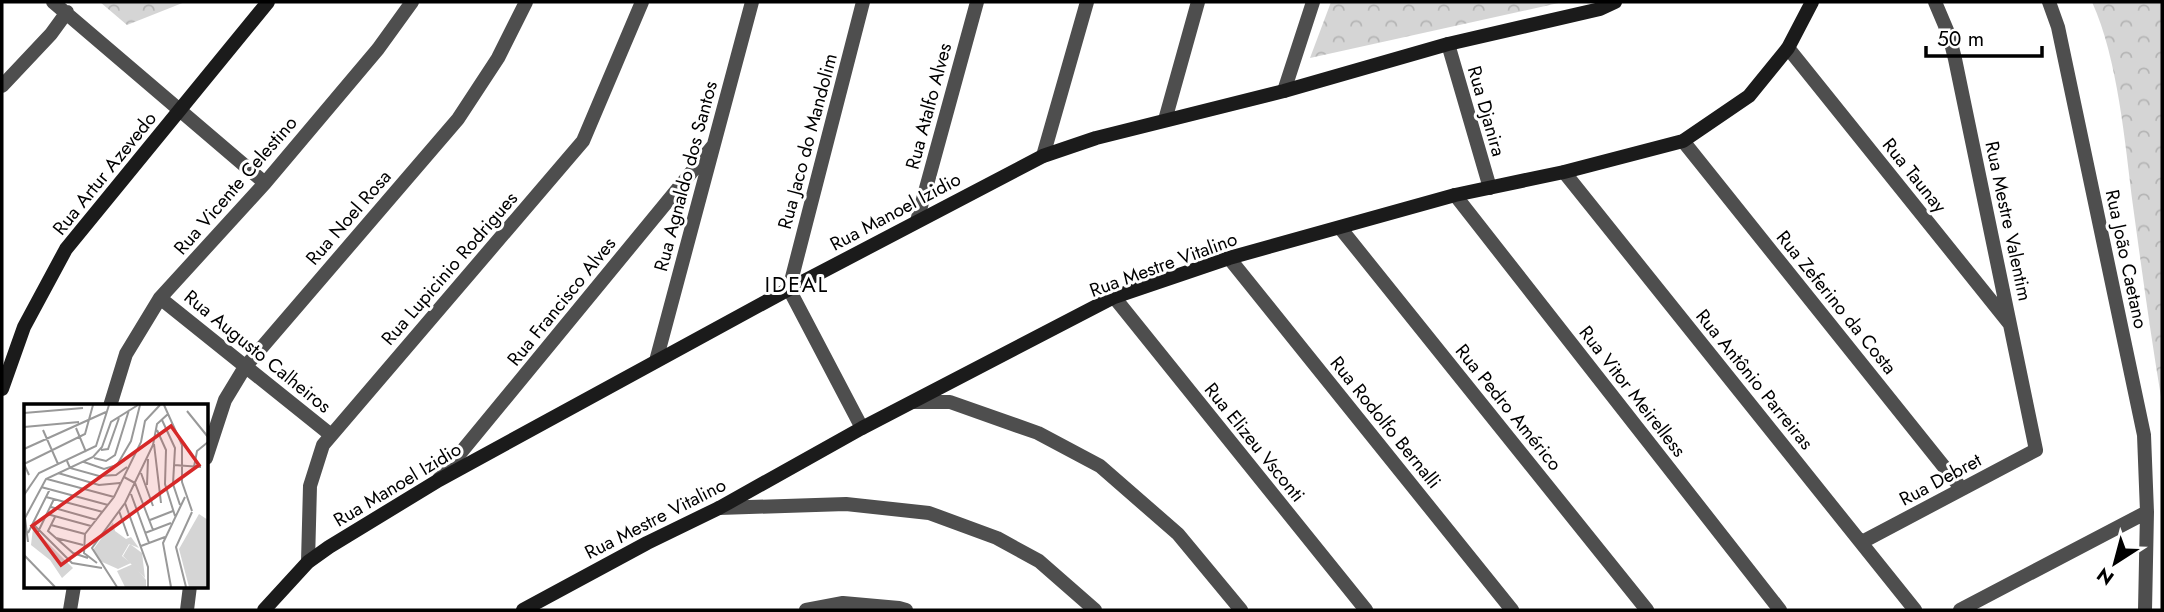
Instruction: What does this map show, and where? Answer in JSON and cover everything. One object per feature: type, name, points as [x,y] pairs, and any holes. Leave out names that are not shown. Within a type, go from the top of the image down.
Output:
[{"type":"street","points":[[53,2],[265,183]]},
{"type":"street","name":"Rua Artur Azevedo","points":[[2,389],[24,327],[66,249],[268,2]]},
{"type":"street","name":"Rua Vicente Celestino","points":[[110,404],[126,354],[160,298],[265,183],[378,49],[412,2]]},
{"type":"street","name":"Rua Noel Rosa","points":[[208,452],[225,400],[245,366],[458,119],[498,58],[526,2]]},
{"type":"street","name":"Rua Lupicinio Rodrigues","points":[[308,562],[310,486],[323,445],[583,141],[642,2]]},
{"type":"street","name":"Rua Agnaldo dos Santos","points":[[656,361],[752,2]]},
{"type":"street","name":"Rua Jaco do Mandolim","points":[[789,289],[863,2]]},
{"type":"street","name":"Rua Atalfo Alves","points":[[917,220],[976,2]]},
{"type":"street","points":[[1043,156],[1087,2]]},
{"type":"street","points":[[1165,120],[1198,2]]},
{"type":"street","points":[[1284,91],[1312,2]]},
{"type":"street","name":"Rua Manoel Izidio","points":[[264,610],[308,562],[439,480],[917,220],[1043,156],[1096,138],[1284,91],[1448,44],[1600,9],[1615,2]]},
{"type":"street","name":"Rua Mestre Vitalino","points":[[523,610],[647,543],[719,508],[862,428],[1114,298],[1229,258],[1341,229],[1455,195],[1563,172],[1683,141],[1749,96],[1788,48],[1812,2]]},
{"type":"street","name":"Rua Mestre Valentim","points":[[1935,2],[1949,35],[1955,59],[2036,450]]},
{"type":"street","name":"Rua João Caetano","points":[[2049,2],[2058,27],[2144,435],[2147,512],[2145,610]]},
{"type":"street","points":[[2,86],[69,13]]},
{"type":"street","name":"Rua Djanira","points":[[1448,44],[1490,188]]},
{"type":"street","name":"Rua Taunay","points":[[1788,48],[2012,326]]},
{"type":"street","name":"Rua Zeferino da Costa","points":[[1683,141],[1961,488]]},
{"type":"street","name":"Rua Francisco Alves","points":[[439,480],[713,146]]},
{"type":"street","name":"Rua Antônio Parreiras","points":[[1563,172],[1916,610]]},
{"type":"street","name":"Rua Vitor Meirelless","points":[[1455,195],[1780,610]]},
{"type":"street","name":"Rua Pedro Américo","points":[[1341,229],[1647,610]]},
{"type":"street","name":"Rua Rodolfo Bernalli","points":[[1229,258],[1512,610]]},
{"type":"street","points":[[789,289],[862,428]]},
{"type":"street","name":"Rua Augusto Calheiros","points":[[160,298],[331,435]]},
{"type":"street","name":"Rua Elizeu Vsconti","points":[[1114,298],[1366,610]]},
{"type":"street","points":[[914,402],[950,402],[1038,433],[1100,466],[1178,534],[1241,610]]},
{"type":"street","name":"Rua Debret","points":[[1862,542],[2036,450]]},
{"type":"street","points":[[719,508],[846,504],[929,513],[997,538],[1039,561],[1095,610]]},
{"type":"street","points":[[1960,610],[2147,512]]},
{"type":"street","points":[[70,610],[74,588]]},
{"type":"street","points":[[187,610],[190,588]]},
{"type":"street","points":[[806,610],[843,603],[906,610]]},
{"type":"green space","points":[[100,2],[185,2],[127,25]]},
{"type":"green space","points":[[1331,2],[1563,2],[1310,58]]},
{"type":"green space","points":[[2092,2],[2162,2],[2162,403],[2119,102],[2108,49]]},
{"type":"district","name":"IDEAL","points":[[797,285]]}]
